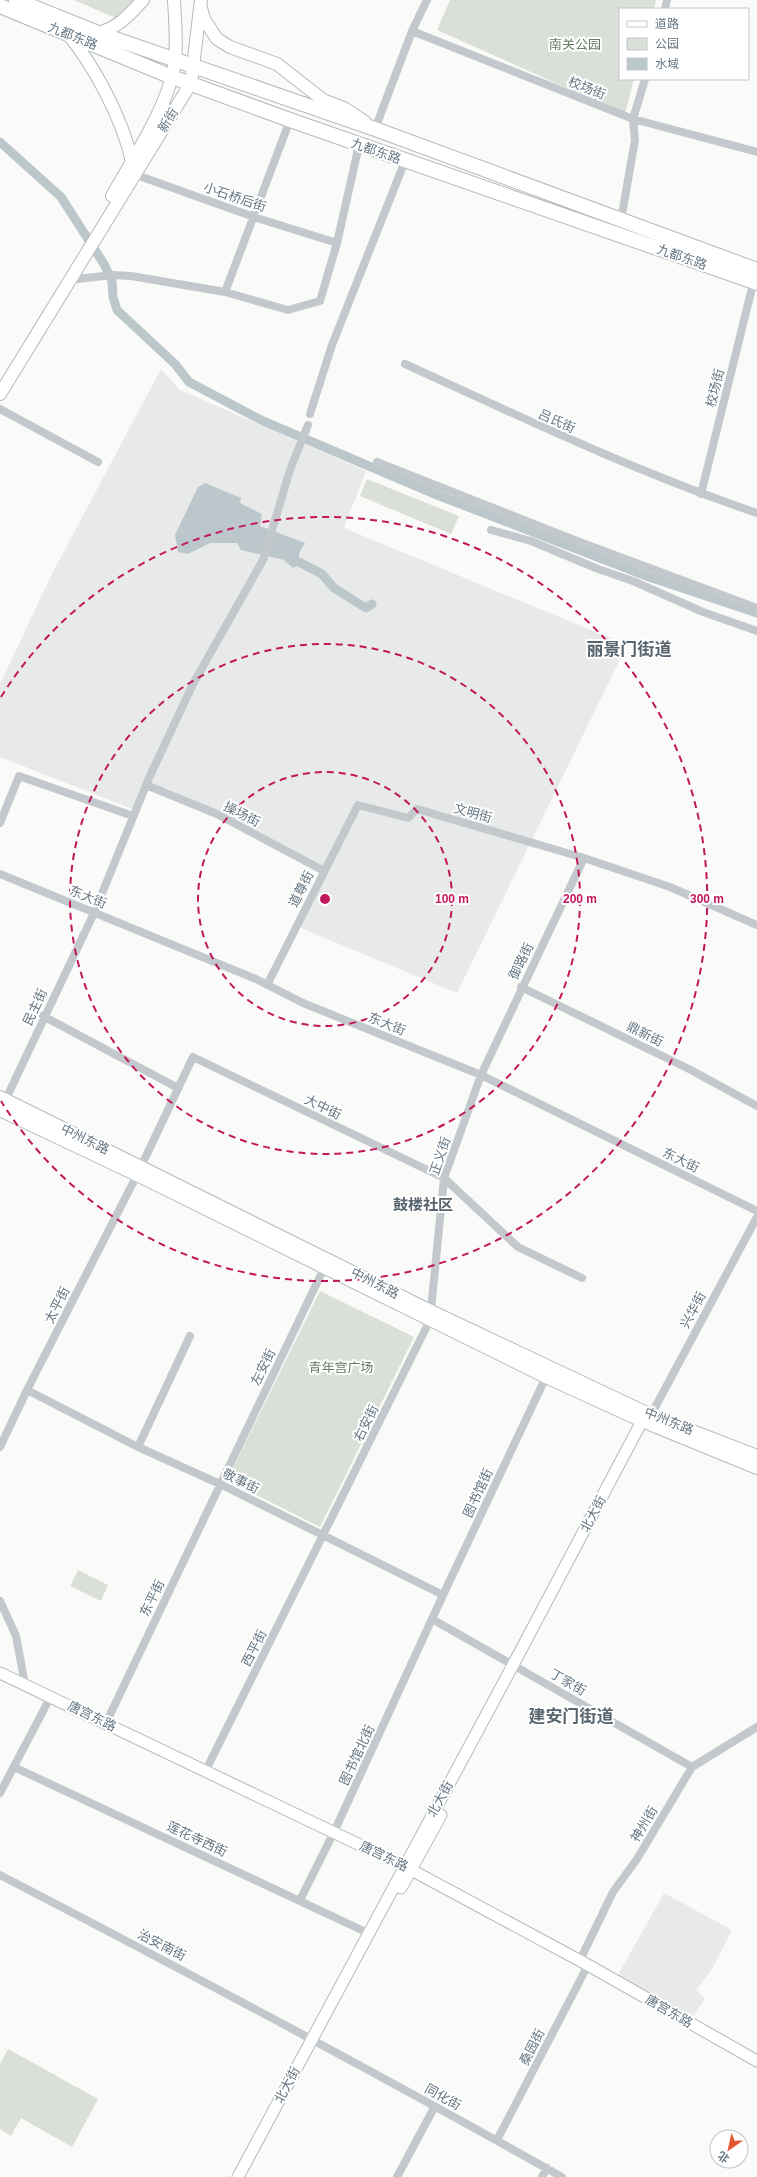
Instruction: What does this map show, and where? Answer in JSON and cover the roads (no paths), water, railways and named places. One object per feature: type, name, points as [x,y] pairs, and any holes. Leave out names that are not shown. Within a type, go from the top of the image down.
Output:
[{"type":"highway","name":"九都东路","points":[[16,0],[98,33],[175,61],[193,65],[375,129],[621,220],[756,274]]},
{"type":"highway","name":"九都东路","points":[[0,6],[172,77],[359,145],[756,274]]},
{"type":"main road","points":[[98,33],[111,30],[124,20],[143,0]]},
{"type":"main road","name":"新街","points":[[66,280],[131,169],[158,114],[172,77],[175,61],[174,0]]},
{"type":"main road","points":[[201,2],[204,19],[220,42],[277,64],[323,100],[344,108],[375,129]]},
{"type":"main road","name":"新街","points":[[131,169],[191,83],[201,2]]},
{"type":"main road","points":[[68,34],[85,54],[124,133],[131,169]]},
{"type":"main road","points":[[0,382],[66,280]]},
{"type":"main road","points":[[0,394],[66,280]]},
{"type":"main road","name":"中州东路","points":[[1,1106],[139,1171],[432,1316],[647,1420],[757,1456]]},
{"type":"main road","name":"中州东路","points":[[432,1316],[546,1377],[757,1468]]},
{"type":"street","points":[[375,129],[412,30],[427,0]]},
{"type":"street","name":"校场街","points":[[412,30],[633,119],[757,152]]},
{"type":"street","points":[[621,220],[635,140],[633,119],[645,80]]},
{"type":"street","points":[[225,292],[290,120]]},
{"type":"street","points":[[66,280],[113,274],[131,276],[225,292],[288,310],[320,301],[336,242],[359,145]]},
{"type":"street","points":[[310,414],[332,345],[405,161]]},
{"type":"street","name":"小石桥后街","points":[[131,169],[254,217],[336,242]]},
{"type":"street","name":"校场街","points":[[701,494],[756,274]]},
{"type":"street","name":"吕氏街","points":[[405,364],[566,438],[701,494],[757,513]]},
{"type":"street","points":[[0,409],[98,462]]},
{"type":"street","name":"民主街","points":[[1,1106],[43,1016],[94,913],[146,785],[193,684],[263,560],[295,458],[308,424]]},
{"type":"street","points":[[377,462],[577,541],[757,608]]},
{"type":"street","points":[[491,530],[531,541],[598,569],[633,580],[703,612],[757,631]]},
{"type":"street","points":[[0,823],[19,776],[133,816]]},
{"type":"street","name":"操场街","points":[[146,785],[217,814],[324,871]]},
{"type":"street","name":"道尊街","points":[[267,985],[358,805]]},
{"type":"street","name":"文明街","points":[[358,805],[408,818],[417,809],[584,858]]},
{"type":"street","points":[[584,858],[670,887],[757,925]]},
{"type":"street","name":"御路街","points":[[481,1075],[584,858]]},
{"type":"street","name":"东大街","points":[[0,874],[267,985],[303,1003],[481,1075],[757,1211]]},
{"type":"street","name":"鼎新街","points":[[522,987],[690,1069],[757,1106]]},
{"type":"street","points":[[43,1016],[178,1088]]},
{"type":"street","name":"太平街","points":[[0,1447],[27,1390],[139,1171],[193,1056]]},
{"type":"street","name":"大中街","points":[[193,1056],[440,1176],[518,1247],[582,1278]]},
{"type":"street","name":"正义街","points":[[432,1316],[440,1176],[481,1075]]},
{"type":"street","name":"兴华街","points":[[647,1420],[757,1217]]},
{"type":"street","name":"左安街","points":[[220,1484],[326,1264]]},
{"type":"street","name":"右安街","points":[[324,1537],[432,1316]]},
{"type":"street","points":[[138,1447],[190,1336]]},
{"type":"street","name":"图书馆街","points":[[432,1619],[546,1377]]},
{"type":"street","name":"敬事街","points":[[27,1390],[138,1447],[220,1484],[443,1595]]},
{"type":"street","name":"北大街","points":[[238,2177],[315,2040],[517,1667],[647,1420]]},
{"type":"street","name":"东平街","points":[[106,1723],[220,1484]]},
{"type":"street","name":"西平街","points":[[206,1770],[324,1537]]},
{"type":"street","points":[[0,1601],[16,1636],[25,1684]]},
{"type":"street","name":"丁家街","points":[[432,1619],[692,1767]]},
{"type":"street","name":"图书馆北街","points":[[300,1900],[334,1832],[432,1619]]},
{"type":"street","name":"唐宫东路","points":[[0,1673],[206,1770],[407,1868],[584,1963],[757,2061]]},
{"type":"street","points":[[0,1793],[51,1696]]},
{"type":"street","name":"神州街","points":[[584,1963],[613,1892],[637,1859],[692,1767],[757,1727]]},
{"type":"street","name":"莲花寺西街","points":[[14,1767],[368,1933]]},
{"type":"street","name":"北大街","points":[[245,2177],[368,1933],[407,1868]]},
{"type":"street","name":"治安南街","points":[[0,1875],[315,2040]]},
{"type":"street","name":"桑园街","points":[[497,2140],[584,1963]]},
{"type":"street","name":"同化街","points":[[315,2040],[562,2177]]},
{"type":"street","points":[[397,2177],[435,2106]]},
{"type":"street","points":[[542,2177],[547,2168]]},
{"type":"water","points":[[205,483],[241,498],[240,503],[262,514],[260,526],[305,543],[299,553],[299,565],[293,568],[284,560],[241,550],[237,543],[210,543],[188,554],[178,552],[175,535],[198,487]]},
{"type":"waterway","points":[[0,142],[61,197],[104,264],[112,281],[113,297],[117,310],[175,364],[189,382],[263,421],[437,495],[649,577],[757,613]]},
{"type":"waterway","points":[[299,562],[322,574],[334,588],[366,608],[372,604]]},
{"type":"district","name":"丽景门街道","points":[[629,649]]},
{"type":"district","name":"鼓楼社区","points":[[423,1204]]},
{"type":"district","name":"建安门街道","points":[[571,1716]]},
{"type":"park label","name":"南关公园","points":[[575,44]]},
{"type":"park label","name":"青年宫广场","points":[[341,1367]]}]
